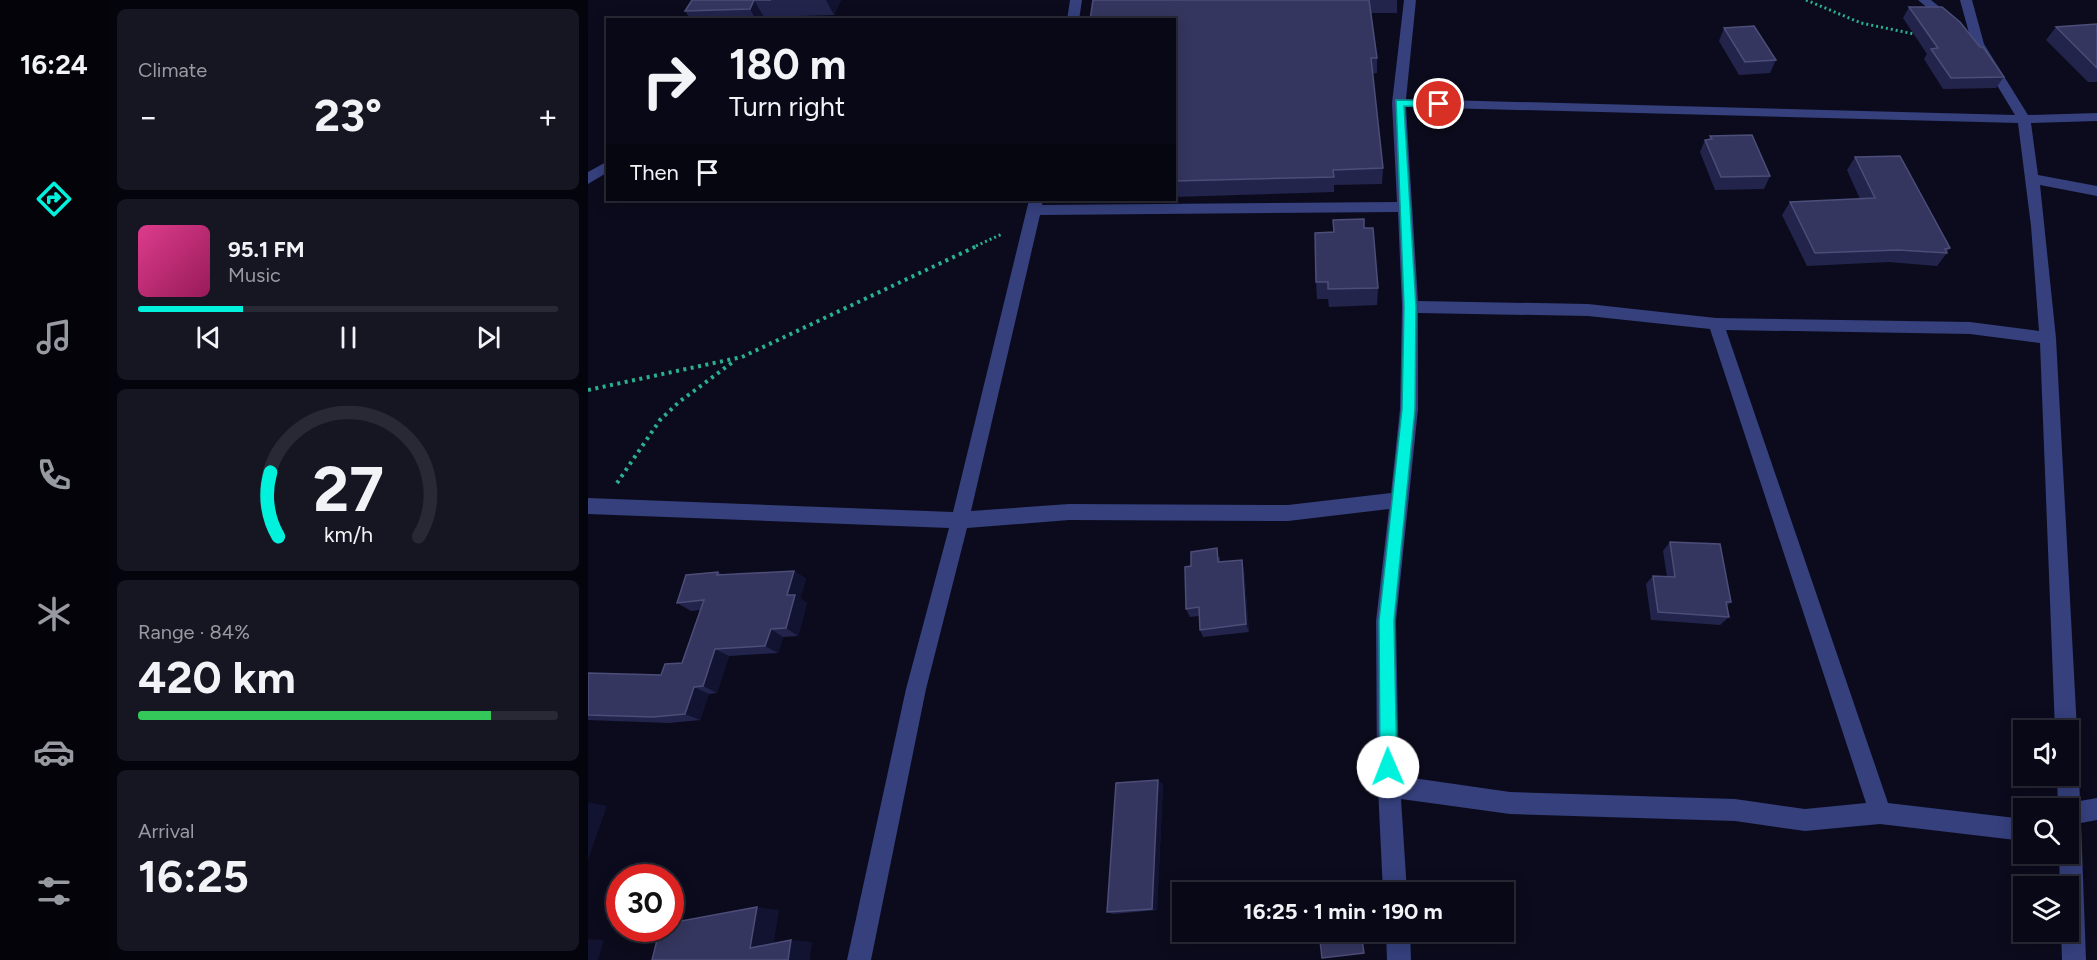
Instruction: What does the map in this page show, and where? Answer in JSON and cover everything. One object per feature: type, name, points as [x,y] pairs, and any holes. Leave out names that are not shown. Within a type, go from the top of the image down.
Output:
[{"type":"street","points":[[1073,18],[1076,0]]},
{"type":"street","points":[[1395,882],[1386,621],[1409,409],[1410,307],[1399,103],[1410,0]]},
{"type":"street","points":[[1924,0],[1978,44],[2024,119],[2048,338],[2066,720]]},
{"type":"street","points":[[1966,0],[1978,44]]},
{"type":"street","points":[[1399,103],[2024,119],[2097,117]]},
{"type":"street","points":[[588,179],[606,166]]},
{"type":"street","points":[[2032,179],[2097,191]]},
{"type":"street","points":[[859,960],[916,688],[960,520],[1034,209],[1405,207]]},
{"type":"street","points":[[1410,307],[1588,310],[1716,324],[1970,328],[2048,338]]},
{"type":"street","points":[[1716,324],[1880,813]]},
{"type":"street","points":[[594,507],[960,520],[1069,512],[1288,513],[1399,500]]},
{"type":"street","points":[[1390,786],[1510,803],[1735,810],[1805,820],[1880,813],[2013,829]]},
{"type":"street","points":[[2079,821],[2097,809]]},
{"type":"street","points":[[2070,864],[2074,960]]},
{"type":"street","points":[[1398,942],[1399,960]]},
{"type":"path","points":[[1806,0],[1855,21],[1889,31],[1917,35],[1967,34]]},
{"type":"path","points":[[594,507],[619,479],[660,420],[679,402],[736,360],[1034,209]]},
{"type":"path","points":[[588,390],[736,360]]},
{"type":"building","points":[[692,0],[754,0],[750,9],[685,11]]},
{"type":"building","points":[[1093,0],[1369,0],[1377,58],[1371,58],[1383,168],[1333,170],[1334,177],[1176,181],[1176,18],[1090,18]]},
{"type":"building","points":[[1909,7],[1942,7],[1960,22],[1980,47],[1983,47],[2004,77],[1951,78],[1931,49],[1938,48]]},
{"type":"building","points":[[2097,24],[2097,68],[2056,27]]},
{"type":"building","points":[[1754,26],[1776,60],[1745,62],[1724,28]]},
{"type":"building","points":[[1752,135],[1770,176],[1721,177],[1705,140],[1712,139],[1710,136]]},
{"type":"building","points":[[1900,156],[1950,248],[1945,249],[1947,253],[1898,250],[1815,253],[1790,202],[1875,198],[1855,157]]},
{"type":"building","points":[[1364,219],[1364,228],[1373,228],[1378,288],[1328,289],[1328,282],[1316,282],[1315,233],[1334,232],[1333,220]]},
{"type":"building","points":[[1670,542],[1720,544],[1731,602],[1726,602],[1729,617],[1658,612],[1653,576],[1675,577]]},
{"type":"building","points":[[1217,548],[1218,562],[1242,560],[1246,624],[1200,630],[1199,607],[1186,609],[1185,567],[1191,566],[1191,552]]},
{"type":"building","points":[[794,571],[787,595],[795,595],[786,628],[771,629],[765,646],[715,649],[703,686],[694,687],[685,714],[653,717],[588,715],[588,673],[661,675],[665,664],[682,663],[704,600],[677,603],[686,575],[718,572],[717,575]]},
{"type":"building","points":[[1158,780],[1152,909],[1107,912],[1116,783]]},
{"type":"building","points":[[757,907],[750,948],[791,940],[788,960],[652,960],[656,942],[684,942],[684,920]]},
{"type":"building","points":[[1320,942],[1362,942],[1364,953],[1322,958]]},
{"type":"route","points":[[1388,767],[1386,621],[1409,409],[1410,307],[1399,103],[1439,104]]}]
